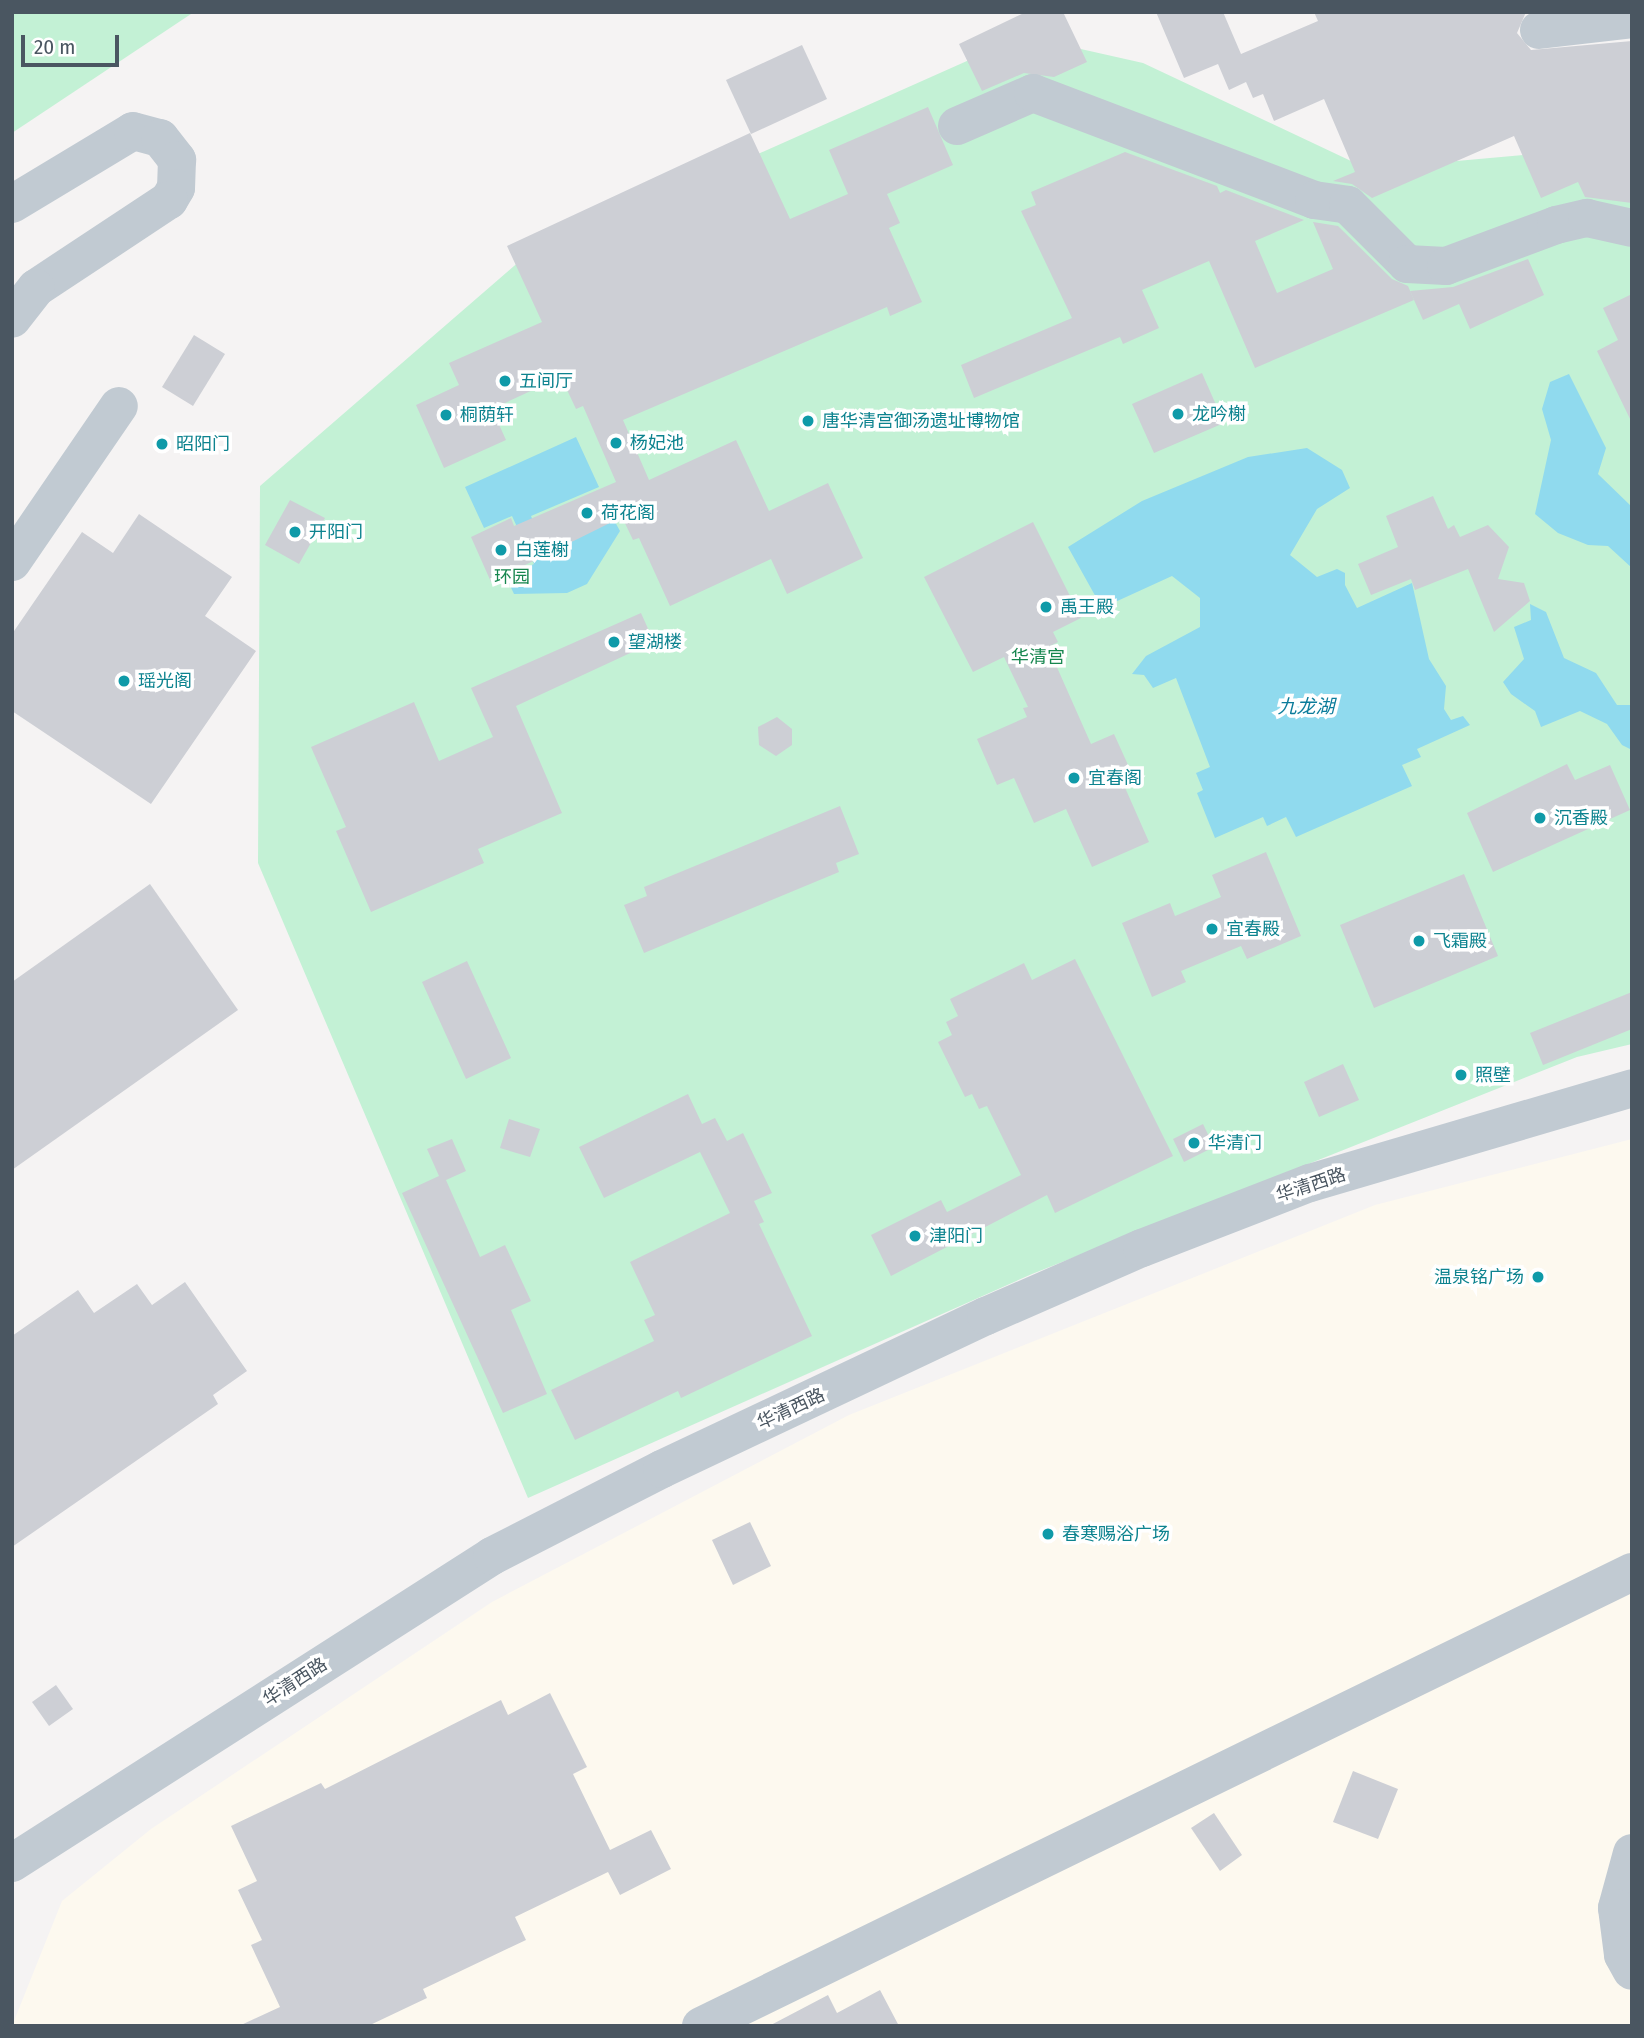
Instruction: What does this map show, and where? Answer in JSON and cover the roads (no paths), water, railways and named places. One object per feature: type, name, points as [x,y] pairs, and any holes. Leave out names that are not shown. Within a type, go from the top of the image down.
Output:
[{"type":"street","points":[[1539,30],[1632,19]]},
{"type":"street","points":[[957,126],[1033,93],[1314,200],[1348,205],[1407,264],[1446,266],[1556,225],[1587,218],[1632,228]]},
{"type":"street","points":[[12,204],[133,131],[160,138],[177,160],[176,188],[169,200],[36,288],[12,319]]},
{"type":"street","points":[[12,562],[119,406]]},
{"type":"street","name":"华清西路","points":[[12,1863],[492,1556],[986,1315],[1142,1248],[1310,1183],[1632,1088]]},
{"type":"street","points":[[701,2026],[1632,1572]]},
{"type":"street","points":[[1632,1853],[1617,1908],[1623,1955],[1632,1971]]},
{"type":"water","points":[[1569,374],[1606,448],[1598,474],[1632,507],[1632,568],[1608,546],[1588,545],[1558,533],[1535,514],[1551,440],[1542,409],[1550,382]]},
{"type":"water","points":[[576,437],[599,487],[531,516],[546,553],[614,520],[620,531],[587,584],[567,593],[514,594],[506,577],[534,564],[512,516],[484,528],[465,487]]},
{"type":"water","name":"九龙湖","points":[[1307,448],[1342,470],[1350,488],[1317,509],[1290,555],[1317,577],[1337,569],[1345,573],[1345,585],[1357,608],[1412,583],[1429,659],[1446,686],[1444,709],[1451,720],[1463,716],[1470,725],[1417,749],[1421,757],[1402,765],[1412,786],[1296,837],[1286,817],[1267,826],[1263,817],[1215,838],[1197,793],[1203,790],[1196,773],[1210,767],[1176,678],[1153,688],[1144,675],[1132,674],[1146,656],[1200,627],[1200,598],[1172,576],[1102,608],[1068,547],[1142,501],[1248,457]]},
{"type":"water","points":[[1530,604],[1546,612],[1564,658],[1596,673],[1617,705],[1632,705],[1632,750],[1622,745],[1607,724],[1580,711],[1541,727],[1535,711],[1511,694],[1503,682],[1524,659],[1514,627],[1531,620]]},
{"type":"place","name":"五间厅","points":[[505,381]]},
{"type":"place","name":"龙吟榭","points":[[1178,414]]},
{"type":"place","name":"桐荫轩","points":[[446,415]]},
{"type":"place","name":"唐华清宫御汤遗址博物馆","points":[[808,421]]},
{"type":"place","name":"杨妃池","points":[[616,443]]},
{"type":"place","name":"昭阳门","points":[[162,444]]},
{"type":"place","name":"荷花阁","points":[[587,513]]},
{"type":"place","name":"开阳门","points":[[295,532]]},
{"type":"place","name":"白莲榭","points":[[501,550]]},
{"type":"place","name":"禹王殿","points":[[1046,607]]},
{"type":"place","name":"望湖楼","points":[[614,642]]},
{"type":"place","name":"瑶光阁","points":[[124,681]]},
{"type":"place","name":"宜春阁","points":[[1074,778]]},
{"type":"place","name":"沉香殿","points":[[1540,818]]},
{"type":"place","name":"宜春殿","points":[[1212,929]]},
{"type":"place","name":"飞霜殿","points":[[1419,941]]},
{"type":"place","name":"照壁","points":[[1461,1075]]},
{"type":"place","name":"华清门","points":[[1194,1143]]},
{"type":"place","name":"津阳门","points":[[915,1236]]},
{"type":"place","name":"温泉铭广场","points":[[1538,1277]]},
{"type":"place","name":"春寒赐浴广场","points":[[1048,1534]]},
{"type":"park label","name":"环园","points":[[512,577]]},
{"type":"park label","name":"华清宫","points":[[1038,657]]}]
